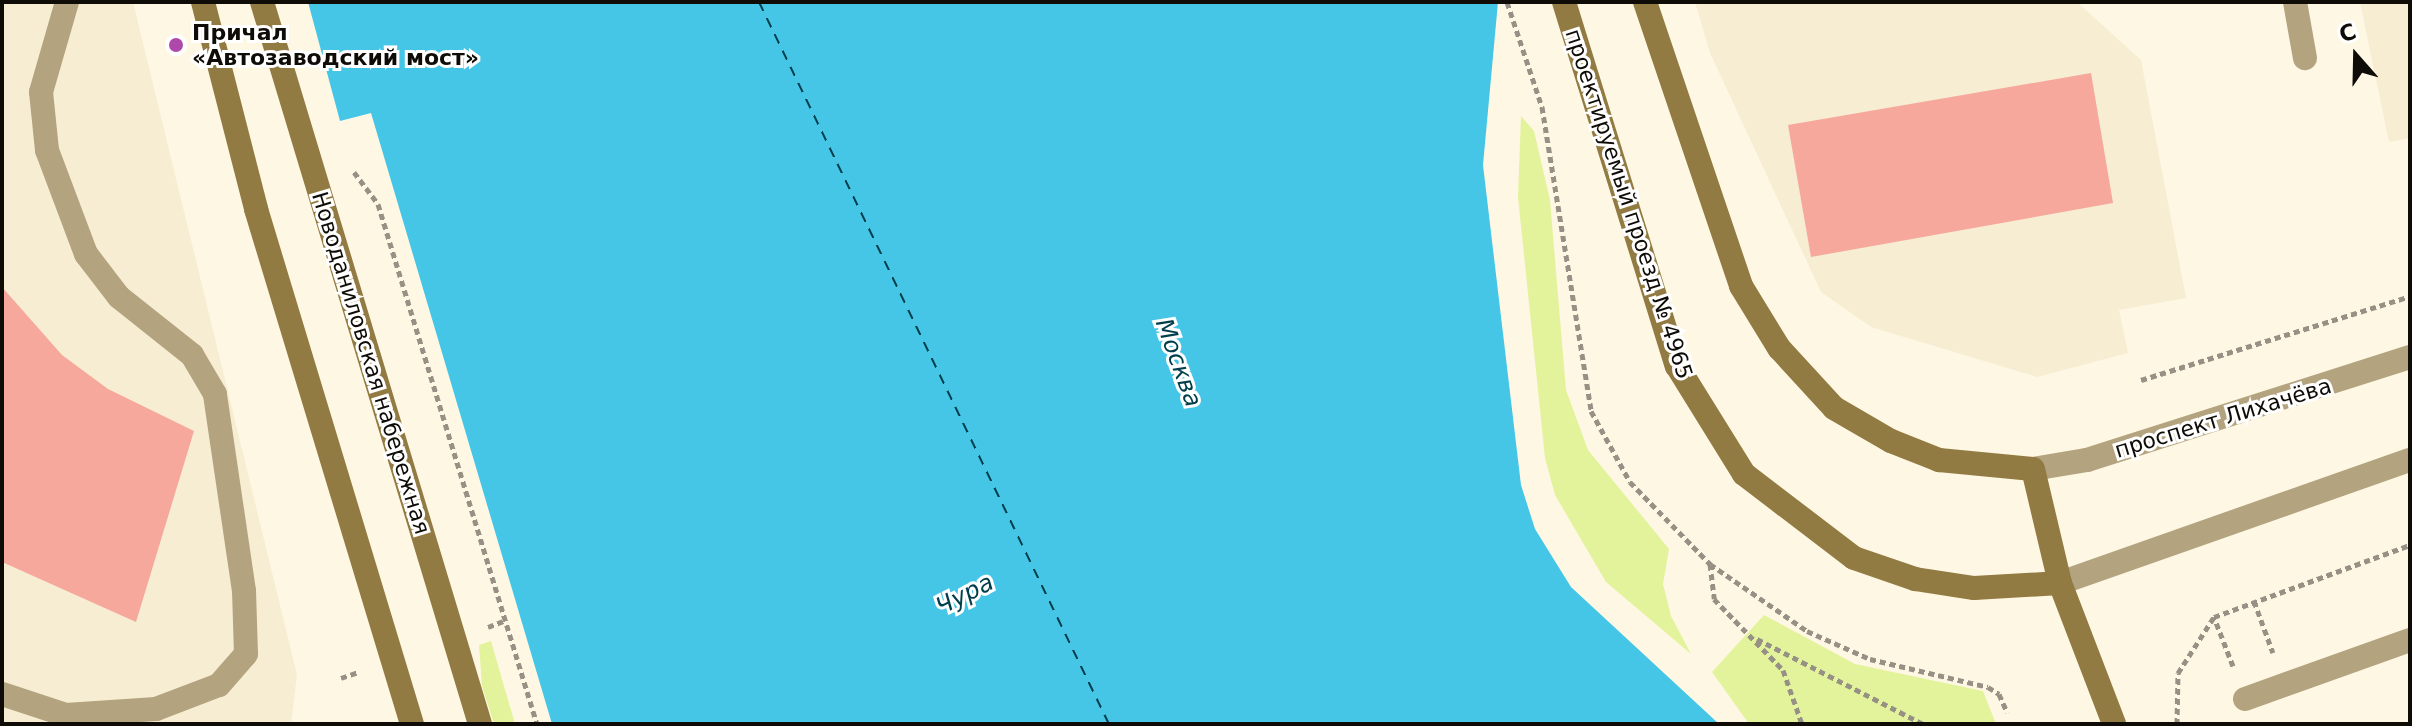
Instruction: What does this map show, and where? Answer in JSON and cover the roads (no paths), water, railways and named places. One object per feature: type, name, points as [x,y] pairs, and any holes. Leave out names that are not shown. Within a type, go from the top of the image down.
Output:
[{"type":"main road","points":[[203,2],[261,224],[412,724]]},
{"type":"main road","name":"Новоданиловская набережная","points":[[262,2],[480,724]]},
{"type":"main road","name":"проектируемый проезд № 4965","points":[[1564,2],[1677,366],[1710,430],[1744,474],[1798,521],[1854,558],[1915,579],[1974,588],[2060,583]]},
{"type":"main road","points":[[1645,2],[1741,286],[1779,348],[1834,408],[1891,441],[1939,460],[2033,469],[2060,583],[2114,724]]},
{"type":"street","points":[[2,694],[66,715],[156,709],[219,685],[246,654],[244,591],[215,394],[192,355],[119,297],[86,254],[47,150],[41,92],[67,2]]},
{"type":"street","points":[[2295,2],[2305,58]]},
{"type":"street","name":"проспект Лихачёва","points":[[2033,469],[2087,460],[2410,357]]},
{"type":"street","points":[[2060,583],[2410,460]]},
{"type":"street","points":[[2245,699],[2410,640]]},
{"type":"water","points":[[308,2],[1498,2],[1483,165],[1521,485],[1535,529],[1571,587],[1719,724],[552,724],[371,113],[340,121]]},
{"type":"place","name":"Причал «Автозаводский мост»","points":[[176,45]]},
{"type":"water label","name":"Москва","points":[[1178,363]]},
{"type":"water label","name":"Чура","points":[[965,595]]}]
